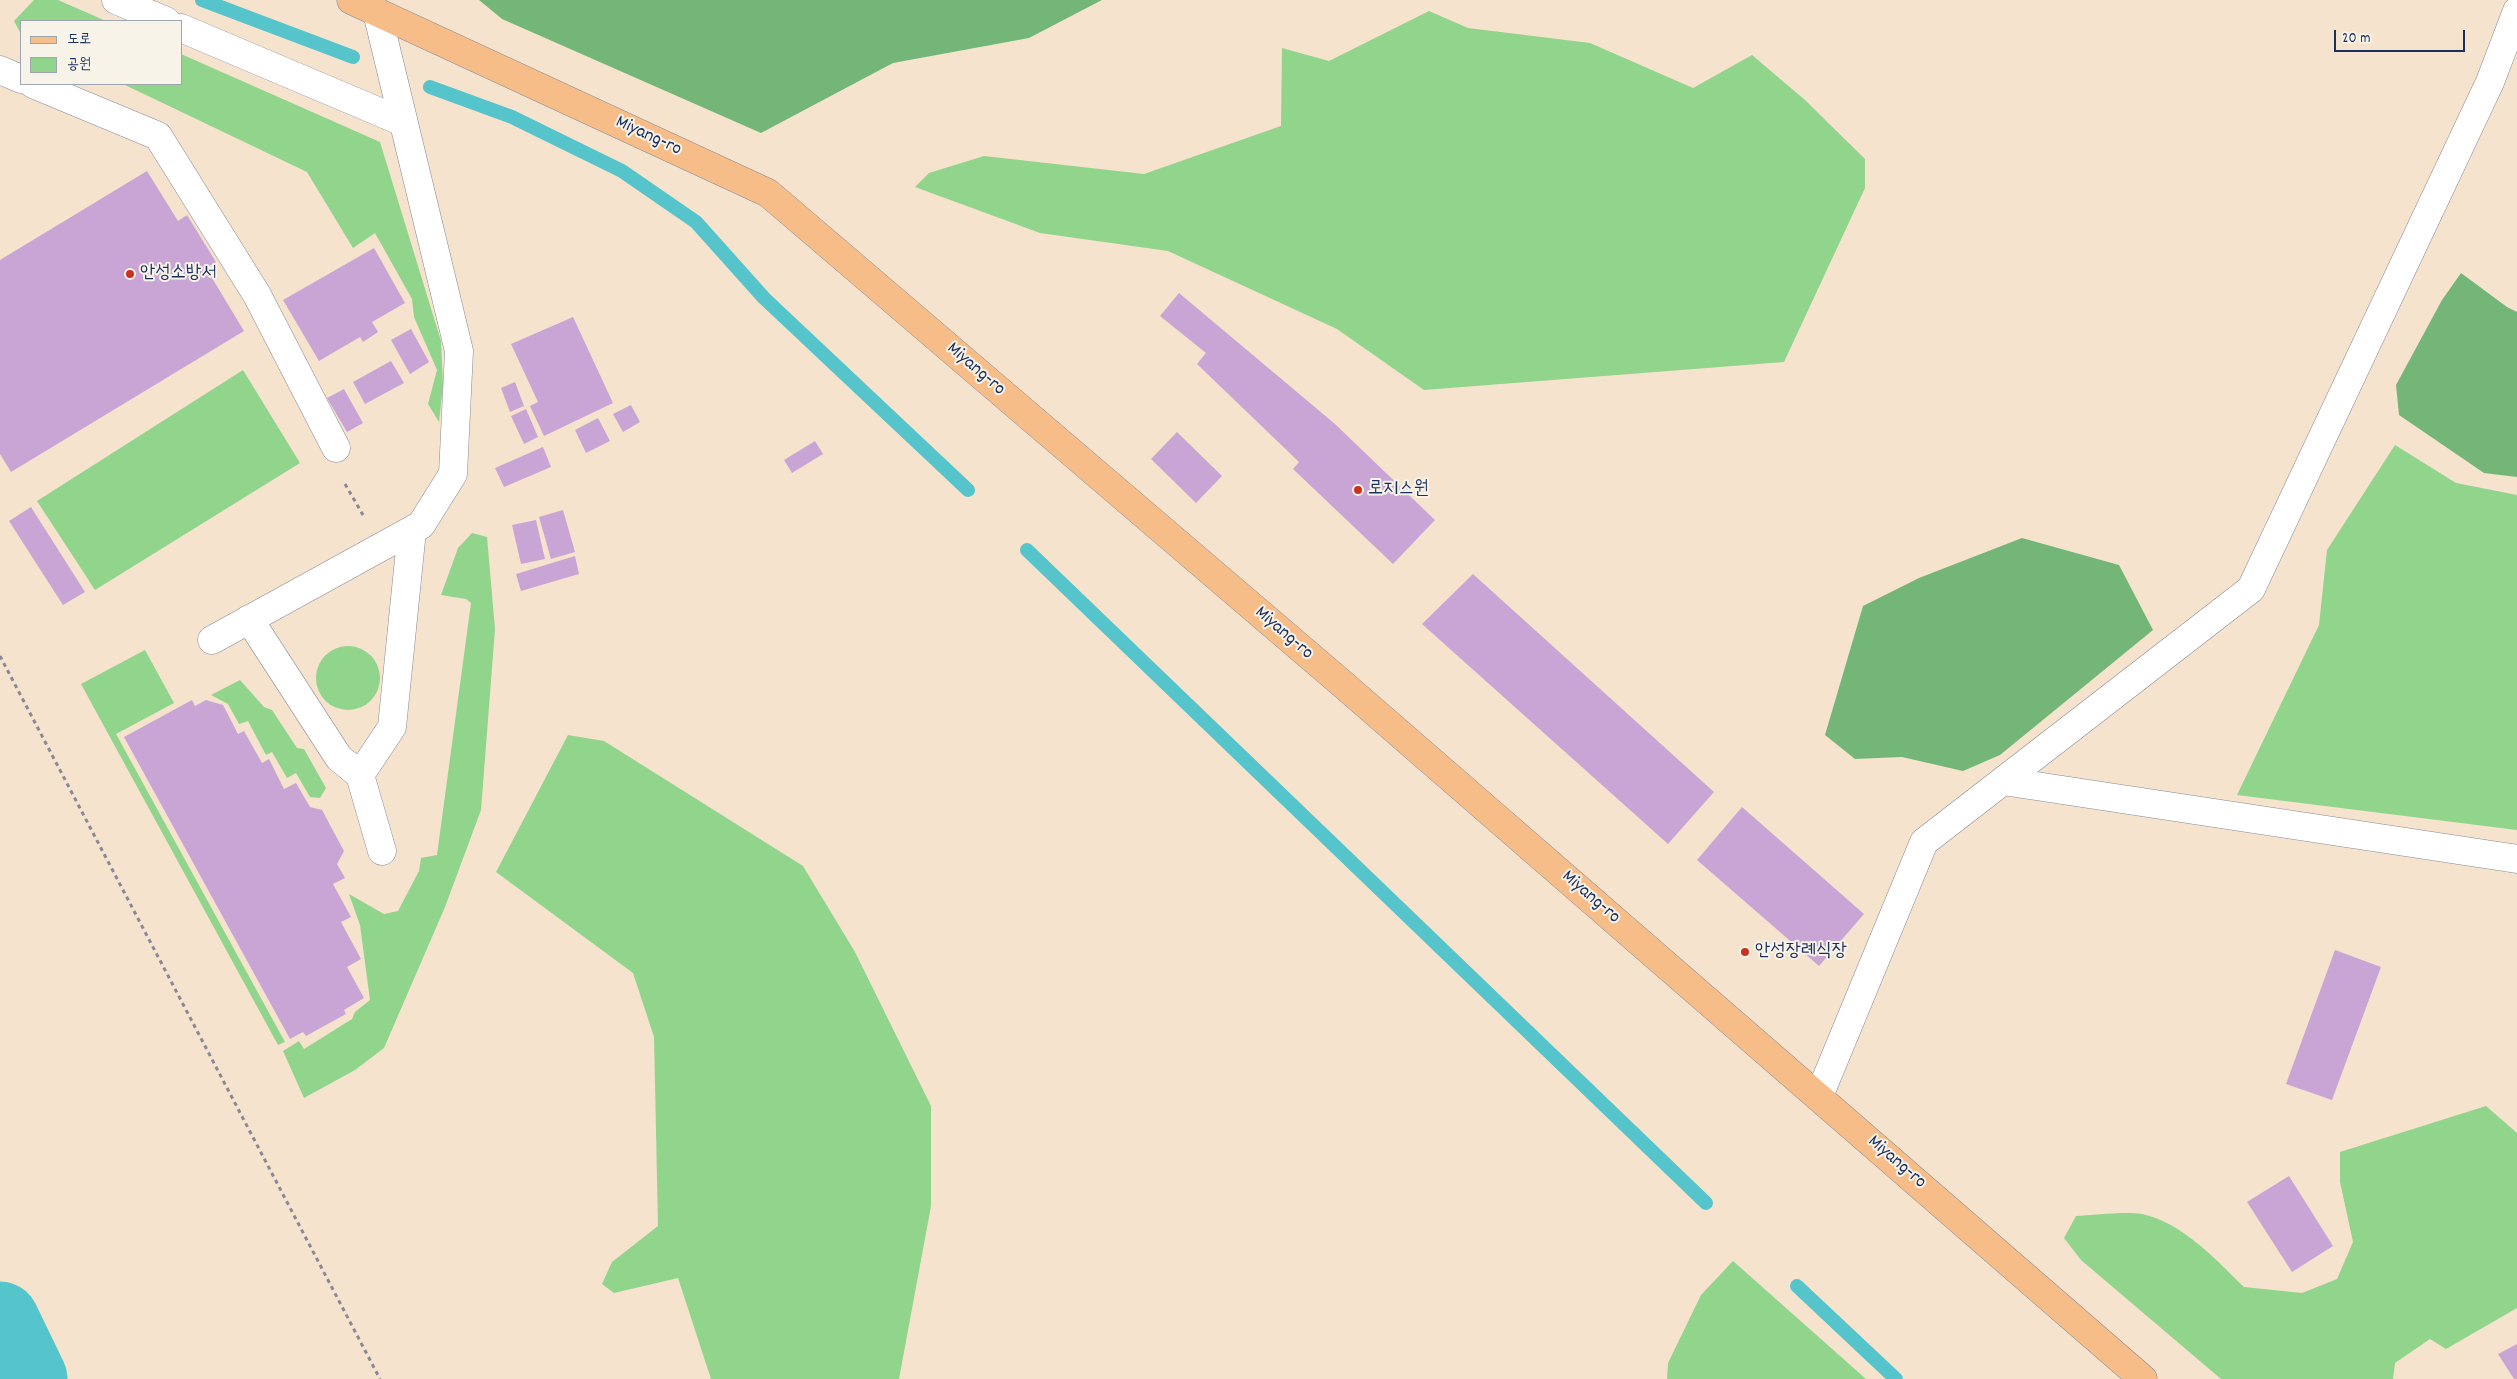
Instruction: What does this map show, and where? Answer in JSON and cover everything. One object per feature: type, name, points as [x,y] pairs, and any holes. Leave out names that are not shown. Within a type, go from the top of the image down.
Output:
[{"type":"main road","name":"Miyang-ro","points":[[351,0],[768,193],[1819,1096],[2142,1379]]},
{"type":"street","points":[[116,0],[164,20]]},
{"type":"street","points":[[1819,1096],[1924,842],[2251,589],[2490,82],[2517,11]]},
{"type":"street","points":[[212,640],[421,525],[453,474],[459,351],[376,12]]},
{"type":"street","points":[[182,28],[403,122]]},
{"type":"street","points":[[0,70],[20,79]]},
{"type":"street","points":[[35,85],[158,136],[257,295],[336,448]]},
{"type":"street","points":[[360,776],[392,727],[412,530]]},
{"type":"street","points":[[249,619],[338,758],[360,776],[382,851]]},
{"type":"street","points":[[2003,781],[2517,859]]},
{"type":"path","points":[[336,448],[340,474],[381,546]]},
{"type":"path","points":[[0,656],[380,1379]]},
{"type":"green space","points":[[34,0],[58,0],[104,20],[20,20],[20,32],[14,21]]},
{"type":"green space","points":[[479,0],[1102,0],[1029,38],[893,63],[761,133],[502,19]]},
{"type":"green space","points":[[1429,11],[1468,28],[1590,43],[1693,88],[1752,55],[1805,100],[1865,159],[1865,188],[1784,362],[1424,390],[1337,329],[1168,251],[1040,233],[915,187],[929,173],[984,156],[1144,174],[1281,126],[1282,48],[1329,61]]},
{"type":"green space","points":[[182,54],[380,142],[441,341],[443,385],[439,422],[428,404],[437,370],[414,317],[412,299],[375,233],[353,248],[307,172],[125,85],[182,85]]},
{"type":"green space","points":[[2461,273],[2507,307],[2517,312],[2517,477],[2484,473],[2399,415],[2396,385],[2442,300]]},
{"type":"green space","points":[[243,370],[300,463],[95,590],[37,501]]},
{"type":"green space","points":[[2395,445],[2456,483],[2517,495],[2517,830],[2237,795],[2319,625],[2327,550]]},
{"type":"green space","points":[[472,533],[487,537],[495,629],[481,810],[445,907],[384,1048],[355,1070],[304,1098],[283,1051],[299,1041],[304,1049],[352,1019],[355,1012],[370,1000],[360,925],[349,894],[384,914],[398,911],[419,871],[421,858],[437,855],[471,603],[466,599],[441,595],[458,548]]},
{"type":"green space","points":[[2022,538],[2119,565],[2153,630],[2000,755],[1963,771],[1902,757],[1855,759],[1825,735],[1863,606],[1919,578]]},
{"type":"green space","points":[[342,646],[354,646],[371,655],[378,666],[380,678],[378,690],[371,701],[354,710],[342,710],[330,705],[321,696],[316,684],[316,672],[321,660],[330,651]]},
{"type":"green space","points":[[145,650],[174,703],[116,734],[285,1042],[278,1045],[81,684]]},
{"type":"green space","points":[[240,680],[264,707],[272,710],[297,748],[304,749],[326,788],[320,798],[310,797],[296,773],[287,778],[272,752],[266,755],[248,721],[239,724],[228,704],[211,695]]},
{"type":"green space","points":[[568,735],[604,741],[803,866],[855,952],[931,1106],[931,1206],[899,1379],[711,1379],[678,1278],[614,1293],[602,1284],[612,1262],[658,1226],[654,1037],[633,973],[496,872]]},
{"type":"green space","points":[[2486,1106],[2517,1133],[2517,1308],[2446,1349],[2430,1339],[2395,1363],[2393,1379],[2221,1379],[2081,1260],[2064,1238],[2076,1216],[2119,1213],[2142,1214],[2171,1225],[2198,1243],[2244,1287],[2302,1293],[2337,1279],[2353,1242],[2340,1182],[2340,1152]]},
{"type":"green space","points":[[1733,1261],[1866,1379],[1667,1379],[1668,1363],[1701,1295]]},
{"type":"building","points":[[147,171],[178,221],[187,215],[216,262],[206,268],[244,331],[11,472],[0,454],[0,260]]},
{"type":"building","points":[[374,248],[405,303],[372,322],[378,332],[363,342],[360,337],[319,361],[283,300]]},
{"type":"building","points":[[1179,293],[1335,424],[1435,520],[1393,564],[1293,469],[1299,462],[1197,364],[1206,353],[1160,316]]},
{"type":"building","points":[[573,317],[613,403],[544,436],[530,406],[538,402],[511,344]]},
{"type":"building","points":[[411,329],[429,362],[410,374],[391,340]]},
{"type":"building","points":[[391,361],[404,383],[365,404],[353,382]]},
{"type":"building","points":[[515,382],[524,406],[510,412],[501,388]]},
{"type":"building","points":[[344,389],[363,423],[347,432],[327,398]]},
{"type":"building","points":[[631,405],[640,422],[623,432],[613,414]]},
{"type":"building","points":[[526,409],[538,437],[524,444],[511,416]]},
{"type":"building","points":[[598,418],[610,441],[586,453],[575,430]]},
{"type":"building","points":[[1177,432],[1222,476],[1196,503],[1151,459]]},
{"type":"building","points":[[815,441],[823,454],[792,473],[784,460]]},
{"type":"building","points":[[543,447],[551,467],[504,487],[495,468]]},
{"type":"building","points":[[31,507],[85,592],[63,605],[9,521]]},
{"type":"building","points":[[563,510],[575,552],[551,559],[539,517]]},
{"type":"building","points":[[536,520],[545,559],[521,564],[512,525]]},
{"type":"building","points":[[575,556],[579,574],[521,591],[516,574]]},
{"type":"building","points":[[1473,574],[1714,792],[1668,844],[1422,624]]},
{"type":"building","points":[[192,700],[195,706],[206,700],[223,705],[238,734],[244,731],[262,763],[269,759],[284,789],[296,783],[310,807],[322,810],[344,851],[337,864],[345,878],[333,884],[351,917],[341,922],[361,959],[347,967],[364,998],[344,1010],[346,1014],[306,1036],[303,1032],[290,1039],[124,737]]},
{"type":"building","points":[[1742,807],[1864,914],[1819,966],[1697,860]]},
{"type":"building","points":[[2335,950],[2381,967],[2332,1100],[2286,1084]]},
{"type":"building","points":[[2289,1176],[2333,1246],[2292,1272],[2247,1202]]},
{"type":"building","points":[[2517,1344],[2517,1379],[2514,1379],[2498,1354]]},
{"type":"waterway","points":[[202,0],[353,57]]},
{"type":"waterway","points":[[430,87],[512,117],[622,171],[696,222],[764,298],[968,490]]},
{"type":"waterway","points":[[1027,550],[1706,1203]]},
{"type":"waterway","points":[[1797,1286],[1896,1379]]},
{"type":"waterway","points":[[0,1321],[28,1379]]},
{"type":"place","name":"안성소방서","points":[[130,274]]},
{"type":"place","name":"로지스원","points":[[1358,490]]},
{"type":"place","name":"안성장례식장","points":[[1745,952]]}]
